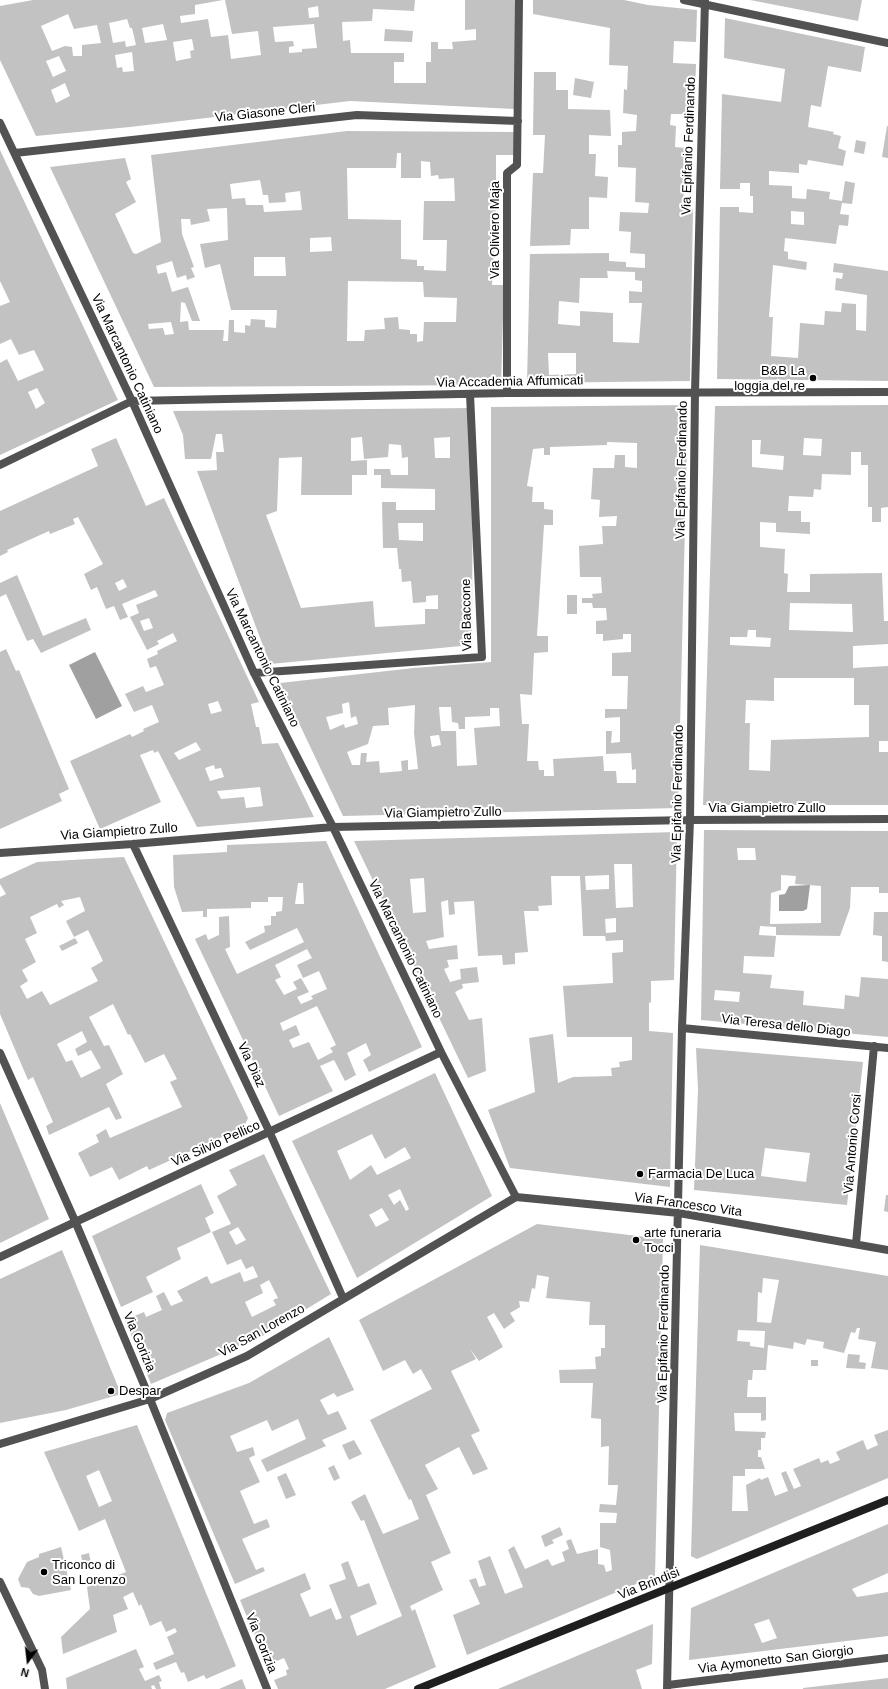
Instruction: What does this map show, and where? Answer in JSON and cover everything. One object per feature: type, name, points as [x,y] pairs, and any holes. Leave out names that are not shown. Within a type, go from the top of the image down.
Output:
[{"type":"main road","name":"Via Brindisi","points":[[418,1689],[670,1589],[888,1500]]},
{"type":"street","name":"Via Oliviero Maja","points":[[507,393],[507,174],[517,165],[519,0]]},
{"type":"street","points":[[684,0],[705,2],[888,43]]},
{"type":"street","name":"Via Epifanio Ferdinando","points":[[668,1687],[682,1028],[690,820],[695,392],[705,2]]},
{"type":"street","name":"Via Giasone Cleri","points":[[15,153],[357,115],[518,121]]},
{"type":"street","name":"Via Marcantonio Catiniano","points":[[0,123],[132,401],[254,673],[333,827],[441,1052],[516,1197]]},
{"type":"street","name":"Via Accademia Affumicati","points":[[132,401],[507,393],[888,392]]},
{"type":"street","name":"Via Baccone","points":[[254,673],[482,657],[470,394]]},
{"type":"street","points":[[0,465],[132,401]]},
{"type":"street","name":"Via Giampietro Zullo","points":[[0,853],[133,844],[333,827],[690,820],[888,819]]},
{"type":"street","name":"Via Diaz","points":[[133,844],[270,1133],[343,1298]]},
{"type":"street","name":"Via Teresa dello Diago","points":[[682,1028],[888,1048]]},
{"type":"street","name":"Via Antonio Corsi","points":[[856,1244],[874,1046]]},
{"type":"street","name":"Via Silvio Pellico","points":[[0,1257],[75,1221],[270,1133],[441,1052]]},
{"type":"street","name":"Via Gorizia","points":[[0,1053],[75,1221],[150,1399],[267,1689]]},
{"type":"street","name":"Via Francesco Vita","points":[[516,1197],[679,1213],[888,1250]]},
{"type":"street","name":"Via San Lorenzo","points":[[0,1444],[150,1399],[247,1356],[516,1197]]},
{"type":"street","points":[[0,1582],[42,1670],[44,1689]]},
{"type":"street","name":"Via Aymonetto San Giorgio","points":[[668,1687],[888,1658]]},
{"type":"shaded area","points":[[95,652],[122,706],[96,719],[69,665]]},
{"type":"shaded area","points":[[810,885],[807,909],[803,911],[779,911],[779,895],[785,894],[789,886]]},
{"type":"building","points":[[33,0],[223,0],[195,5],[195,14],[180,16],[181,23],[208,19],[211,37],[228,35],[231,59],[261,55],[258,31],[232,34],[225,0],[415,0],[414,11],[373,9],[372,21],[342,22],[343,41],[350,40],[351,53],[404,53],[404,62],[394,62],[394,83],[426,83],[426,62],[431,62],[431,42],[438,42],[438,49],[453,49],[452,42],[476,40],[476,29],[465,30],[465,0],[516,0],[515,109],[350,101],[130,127],[36,136],[0,60],[0,6]],"holes":[[[318,6],[319,17],[309,18],[308,8]],[[68,14],[74,29],[97,25],[101,43],[82,45],[82,56],[73,56],[72,47],[65,46],[52,51],[41,26]],[[127,19],[130,28],[132,28],[136,45],[126,47],[125,41],[113,43],[109,23]],[[163,24],[167,40],[145,43],[142,28]],[[314,24],[317,48],[302,49],[302,52],[289,53],[289,47],[294,46],[293,41],[275,42],[273,27]],[[192,39],[194,50],[190,51],[191,58],[176,61],[173,42]],[[132,52],[134,71],[123,72],[122,67],[117,68],[115,55]],[[59,56],[66,71],[53,77],[46,61]],[[65,83],[70,96],[56,103],[51,90]]]},
{"type":"building","points":[[533,0],[624,0],[648,5],[697,10],[696,42],[674,41],[673,63],[696,64],[694,114],[671,114],[670,125],[676,126],[675,147],[686,148],[683,207],[693,209],[690,381],[527,383],[530,254],[609,253],[609,261],[626,262],[626,267],[645,268],[645,254],[630,253],[631,232],[619,231],[620,212],[648,213],[649,203],[635,202],[636,168],[618,167],[618,145],[622,145],[622,132],[636,131],[637,115],[623,113],[624,89],[627,90],[628,66],[609,65],[610,28],[533,14]],"holes":[[[607,271],[635,272],[635,280],[642,281],[642,292],[629,291],[629,303],[642,303],[639,343],[613,342],[613,313],[580,311],[580,326],[558,324],[559,301],[579,303],[580,278],[608,278]],[[548,353],[576,353],[576,374],[549,375]]]},
{"type":"building","points":[[750,0],[862,0],[858,21]]},
{"type":"building","points":[[725,18],[865,47],[861,72],[828,66],[821,107],[811,105],[808,127],[834,132],[833,134],[841,136],[838,148],[846,151],[843,166],[808,160],[807,165],[799,164],[799,173],[769,171],[769,185],[792,186],[792,198],[806,199],[807,189],[830,192],[829,199],[842,201],[845,181],[855,183],[852,204],[842,203],[840,214],[849,215],[848,226],[839,225],[836,244],[785,238],[784,251],[788,252],[788,259],[807,262],[806,270],[773,265],[769,317],[773,317],[771,356],[798,358],[800,323],[824,325],[825,311],[841,312],[842,303],[856,304],[856,330],[866,331],[867,295],[835,290],[836,278],[842,279],[843,273],[833,272],[834,263],[888,271],[888,381],[717,379],[720,207],[739,207],[739,212],[753,213],[753,196],[750,196],[750,183],[740,183],[740,189],[720,189],[722,94],[781,102],[785,69],[724,58]],"holes":[[[791,211],[804,212],[804,225],[791,224]]]},
{"type":"building","points":[[385,29],[413,31],[412,42],[384,41]]},
{"type":"building","points":[[534,72],[556,72],[556,90],[568,90],[568,109],[610,110],[611,136],[589,135],[589,154],[596,154],[595,176],[608,177],[607,198],[589,197],[589,229],[571,229],[570,245],[530,246],[533,173],[543,173],[545,135],[533,135]]},
{"type":"building","points":[[575,78],[594,82],[591,98],[573,95]]},
{"type":"building","points":[[888,126],[888,158],[882,157]]},
{"type":"building","points":[[347,131],[515,132],[515,155],[496,155],[496,216],[492,285],[504,285],[501,385],[154,387],[50,167],[125,158],[131,179],[126,182],[136,202],[115,214],[133,253],[136,254],[161,242],[151,155]],"holes":[[[397,153],[401,153],[401,178],[421,178],[421,161],[430,162],[431,176],[438,175],[439,179],[454,178],[455,201],[424,201],[423,240],[447,240],[446,271],[424,270],[424,266],[417,266],[417,260],[401,259],[401,220],[348,219],[347,168],[396,168]],[[260,180],[263,195],[268,195],[269,203],[286,202],[285,193],[300,191],[302,210],[264,212],[263,205],[246,205],[245,198],[232,199],[230,184]],[[227,208],[228,240],[200,244],[205,268],[220,264],[231,310],[277,310],[276,328],[265,327],[265,320],[251,319],[250,326],[245,325],[245,333],[234,332],[234,320],[229,320],[228,341],[223,341],[224,330],[189,330],[188,321],[180,322],[181,302],[185,303],[192,321],[200,321],[188,287],[172,292],[166,272],[158,274],[156,266],[172,261],[177,278],[186,275],[187,280],[195,277],[191,268],[194,267],[182,234],[181,219],[190,219],[191,225],[210,221],[207,209]],[[331,237],[332,251],[310,252],[310,238]],[[254,257],[285,257],[286,276],[254,276]],[[348,281],[423,282],[424,297],[457,298],[456,322],[424,322],[423,341],[417,342],[417,334],[410,334],[410,330],[399,329],[398,317],[384,318],[385,329],[365,330],[364,341],[347,341]],[[171,322],[174,334],[165,335],[163,328],[149,329],[148,324]]]},
{"type":"building","points":[[856,140],[866,142],[864,154],[854,152]]},
{"type":"building","points":[[0,150],[118,400],[0,455],[0,363],[7,359],[18,381],[44,370],[34,350],[19,355],[11,339],[0,344],[0,306],[10,302],[0,281]],"holes":[[[37,388],[45,403],[36,409],[28,392]]]},
{"type":"building","points":[[688,405],[678,808],[343,816],[280,683],[414,668],[491,662],[491,407]],"holes":[[[607,442],[637,443],[637,468],[625,467],[625,455],[615,455],[614,468],[593,468],[591,499],[600,500],[599,517],[617,516],[616,526],[602,526],[603,544],[579,546],[580,577],[601,577],[602,593],[592,594],[593,598],[582,598],[582,603],[592,603],[593,608],[606,608],[607,620],[596,621],[596,634],[603,634],[603,641],[623,639],[623,634],[631,634],[631,652],[612,653],[612,676],[628,676],[627,709],[605,709],[605,718],[620,717],[620,742],[611,743],[612,731],[606,731],[606,754],[631,753],[632,770],[636,769],[636,783],[617,783],[616,771],[604,771],[603,756],[553,759],[554,776],[544,776],[544,770],[539,770],[538,761],[527,761],[529,724],[522,724],[520,694],[532,695],[534,653],[548,652],[548,636],[537,636],[544,525],[553,525],[553,510],[544,509],[544,502],[532,502],[533,487],[527,486],[533,449],[544,448],[544,455],[550,455],[550,447],[607,445]],[[349,702],[351,718],[356,716],[358,724],[345,728],[344,724],[330,730],[326,717],[343,713],[342,704]],[[415,705],[414,733],[418,769],[408,770],[408,760],[401,761],[402,771],[380,773],[379,761],[366,762],[367,753],[361,753],[360,765],[352,765],[347,752],[368,744],[373,726],[389,725],[388,708]],[[439,707],[451,707],[452,722],[458,723],[459,729],[465,729],[465,717],[490,716],[490,708],[499,708],[500,726],[474,728],[477,765],[457,766],[456,731],[441,731]],[[439,735],[441,745],[432,747],[430,736]]]},
{"type":"building","points":[[888,405],[888,507],[881,508],[881,522],[872,522],[872,507],[868,507],[868,465],[861,465],[861,452],[851,452],[851,475],[822,474],[821,490],[814,489],[813,497],[789,496],[788,511],[801,511],[801,522],[810,522],[810,534],[776,532],[776,523],[760,522],[760,547],[785,549],[784,573],[788,574],[787,592],[810,592],[810,574],[882,573],[884,621],[888,621],[888,644],[853,646],[853,668],[888,666],[888,741],[879,741],[879,752],[888,752],[888,805],[703,805],[715,406]],"holes":[[[804,438],[822,439],[821,456],[803,455]],[[752,440],[761,440],[760,454],[784,456],[783,470],[752,467]],[[790,603],[852,604],[853,632],[789,630]],[[748,630],[756,630],[756,637],[771,638],[770,647],[730,645],[730,637],[747,637]],[[774,678],[854,678],[854,705],[869,705],[869,737],[771,740],[770,771],[749,770],[750,723],[745,723],[746,700],[774,701]]]},
{"type":"building","points":[[473,408],[472,645],[270,664],[197,471],[217,470],[216,452],[224,452],[222,434],[216,434],[211,459],[185,459],[183,435],[173,411]],"holes":[[[362,437],[364,459],[388,457],[389,444],[401,445],[402,458],[408,457],[408,475],[391,475],[390,469],[374,469],[374,475],[381,475],[381,488],[435,489],[435,510],[396,510],[396,502],[382,502],[383,548],[397,548],[402,582],[411,581],[413,603],[426,602],[426,596],[438,595],[438,609],[425,609],[425,624],[375,627],[373,601],[301,608],[266,515],[277,511],[279,458],[302,457],[301,495],[352,495],[352,475],[367,475],[367,460],[351,461],[351,438]],[[450,437],[450,458],[435,458],[434,438]],[[398,523],[423,523],[423,541],[399,540]]]},
{"type":"building","points":[[116,438],[146,506],[164,498],[259,702],[251,704],[256,727],[259,727],[262,744],[278,743],[314,817],[197,827],[158,751],[154,753],[153,750],[140,755],[161,802],[100,829],[70,761],[130,734],[132,737],[144,731],[143,729],[159,722],[152,705],[134,712],[125,694],[143,686],[146,692],[164,685],[156,666],[150,668],[147,659],[158,654],[157,651],[177,641],[173,633],[157,641],[159,644],[147,650],[130,617],[139,613],[136,605],[158,596],[155,590],[122,604],[128,617],[120,620],[114,606],[106,609],[97,587],[91,590],[84,574],[103,564],[78,517],[73,519],[75,524],[50,534],[49,531],[7,550],[8,552],[0,556],[0,511],[98,466],[91,449]],"holes":[[[123,579],[127,587],[119,591],[115,583]],[[149,618],[153,628],[144,631],[140,621]],[[218,701],[222,711],[211,714],[208,704]],[[196,742],[201,750],[179,760],[174,753]],[[214,765],[215,769],[221,768],[224,777],[210,781],[205,768]],[[260,787],[263,806],[246,808],[244,797],[221,799],[217,791]]]},
{"type":"building","points":[[17,575],[43,636],[86,618],[91,630],[41,653],[33,639],[27,641],[6,594],[0,597],[0,583]]},
{"type":"building","points":[[567,595],[577,595],[577,614],[567,614]]},
{"type":"building","points":[[6,649],[16,671],[19,670],[69,789],[59,794],[62,801],[0,829],[0,652]]},
{"type":"building","points":[[704,830],[888,831],[888,893],[879,893],[879,887],[851,887],[850,908],[840,936],[776,935],[776,927],[760,926],[759,935],[776,936],[774,957],[744,956],[743,973],[772,975],[770,988],[804,991],[803,1005],[844,1009],[845,995],[859,997],[861,977],[888,979],[888,1037],[701,1020]],"holes":[[[737,848],[755,848],[756,860],[738,860]],[[781,875],[796,876],[795,884],[821,886],[821,923],[770,924],[771,893],[781,890]],[[715,990],[740,992],[739,1002],[714,1000]]]},
{"type":"building","points":[[677,832],[674,980],[651,981],[651,1002],[649,1003],[649,1031],[673,1033],[670,1187],[510,1168],[488,1110],[535,1092],[529,1038],[553,1034],[558,1083],[573,1077],[612,1076],[611,1068],[620,1067],[619,1062],[632,1060],[632,1037],[567,1037],[563,986],[613,983],[612,953],[623,952],[623,940],[606,941],[605,936],[583,936],[580,876],[551,876],[552,905],[538,906],[539,911],[524,911],[528,952],[515,953],[515,964],[503,965],[502,955],[478,956],[474,901],[454,902],[455,914],[449,915],[448,900],[441,902],[444,937],[426,941],[429,949],[457,945],[458,959],[447,960],[449,967],[444,969],[450,982],[461,979],[460,969],[477,967],[479,982],[462,984],[463,988],[455,992],[469,1020],[482,1018],[486,1071],[468,1078],[354,841]],"holes":[[[614,864],[632,864],[633,907],[616,908]],[[609,875],[609,889],[586,890],[585,876]],[[424,878],[426,912],[413,913],[410,879]],[[616,918],[616,932],[606,933],[605,919]]]},
{"type":"building","points":[[326,841],[422,1047],[369,1072],[363,1060],[371,1055],[366,1043],[347,1053],[356,1075],[345,1081],[334,1060],[320,1066],[333,1091],[279,1116],[195,939],[206,934],[208,940],[219,935],[219,917],[229,916],[230,947],[225,949],[237,974],[304,942],[297,928],[250,950],[245,942],[265,932],[264,926],[271,925],[271,916],[276,916],[276,912],[282,911],[283,897],[268,897],[268,902],[251,902],[251,908],[207,909],[207,917],[203,917],[203,911],[182,912],[174,887],[173,855],[227,852],[227,845]],"holes":[[[298,883],[303,883],[304,904],[295,904]],[[307,949],[312,958],[297,965],[303,978],[319,971],[327,989],[311,996],[313,999],[301,1004],[297,997],[309,992],[301,978],[293,982],[297,989],[284,995],[275,980],[281,977],[275,965]],[[317,1006],[336,1045],[330,1048],[333,1052],[318,1060],[309,1042],[293,1048],[289,1040],[300,1035],[296,1025],[283,1031],[280,1023]]]},
{"type":"building","points":[[124,857],[248,1118],[244,1127],[149,1170],[147,1166],[119,1180],[112,1167],[90,1177],[78,1153],[99,1142],[96,1135],[106,1129],[110,1138],[182,1107],[170,1082],[177,1079],[164,1054],[145,1063],[130,1034],[128,1035],[113,1004],[89,1017],[104,1046],[109,1045],[123,1074],[106,1084],[122,1118],[116,1120],[109,1107],[49,1135],[46,1126],[53,1122],[33,1077],[28,1080],[0,1014],[0,897],[6,894],[0,884],[0,879],[37,862]],"holes":[[[80,897],[85,911],[66,921],[74,937],[88,930],[103,961],[91,968],[98,981],[50,1005],[42,991],[27,999],[20,986],[28,981],[22,970],[36,962],[25,939],[37,933],[30,917],[57,904],[59,908],[64,905],[61,901]],[[82,1031],[87,1042],[75,1049],[78,1056],[91,1050],[101,1068],[81,1078],[72,1060],[66,1062],[57,1044]]]},
{"type":"building","points":[[874,912],[888,912],[888,962],[882,961],[882,936],[873,935]]},
{"type":"building","points":[[75,938],[78,943],[62,951],[59,946]]},
{"type":"building","points":[[696,1048],[863,1062],[847,1205],[694,1190],[698,1090]],"holes":[[[765,1148],[810,1153],[806,1182],[761,1176]]]},
{"type":"building","points":[[435,1073],[492,1196],[357,1278],[292,1141]],"holes":[[[372,1134],[385,1159],[405,1147],[411,1158],[377,1175],[371,1165],[350,1180],[337,1151]],[[400,1189],[409,1209],[406,1211],[400,1200],[394,1205],[388,1195]],[[382,1208],[389,1220],[376,1227],[369,1215]]]},
{"type":"building","points":[[0,1103],[49,1219],[0,1243]]},
{"type":"building","points":[[264,1154],[331,1294],[261,1337],[151,1384],[125,1320],[144,1312],[146,1317],[162,1310],[156,1296],[164,1292],[171,1306],[183,1301],[177,1291],[207,1276],[211,1284],[240,1272],[244,1282],[258,1277],[253,1266],[246,1269],[241,1259],[227,1265],[212,1232],[231,1224],[217,1196],[237,1185],[229,1170]],"holes":[[[238,1227],[246,1240],[236,1245],[229,1232]],[[269,1280],[278,1298],[273,1300],[276,1305],[252,1317],[245,1302],[263,1293],[260,1285]]]},
{"type":"building","points":[[201,1184],[214,1213],[205,1218],[211,1232],[177,1248],[181,1259],[146,1277],[153,1292],[121,1307],[92,1236]]},
{"type":"building","points":[[886,1195],[888,1195],[888,1212],[884,1211]]},
{"type":"building","points":[[537,1224],[663,1239],[655,1576],[467,1655],[453,1615],[480,1604],[469,1580],[476,1578],[479,1587],[486,1585],[478,1561],[490,1556],[505,1594],[523,1587],[508,1550],[514,1546],[525,1569],[548,1559],[552,1566],[565,1561],[562,1552],[569,1549],[566,1541],[571,1539],[577,1554],[598,1549],[598,1564],[604,1565],[606,1572],[612,1570],[610,1550],[600,1547],[600,1523],[616,1523],[617,1513],[599,1512],[600,1504],[616,1505],[618,1485],[608,1485],[609,1446],[601,1447],[601,1419],[591,1418],[593,1383],[560,1383],[559,1370],[596,1369],[595,1357],[601,1356],[601,1348],[605,1348],[605,1325],[589,1325],[590,1302],[546,1298],[549,1277],[537,1275],[535,1289],[532,1288],[529,1302],[519,1301],[520,1307],[510,1313],[515,1321],[504,1329],[494,1313],[487,1317],[503,1347],[479,1361],[470,1349],[476,1359],[451,1371],[480,1431],[471,1435],[488,1469],[473,1475],[459,1447],[425,1465],[438,1489],[426,1495],[451,1553],[431,1562],[443,1590],[410,1606],[412,1611],[415,1609],[436,1667],[385,1689],[278,1689],[274,1680],[287,1675],[286,1670],[289,1669],[284,1658],[267,1665],[240,1600],[305,1573],[311,1589],[300,1594],[310,1617],[331,1608],[336,1620],[342,1618],[329,1585],[346,1579],[341,1564],[348,1561],[358,1587],[369,1583],[377,1604],[350,1616],[357,1636],[402,1616],[364,1520],[361,1521],[351,1502],[365,1494],[383,1534],[419,1519],[411,1499],[409,1500],[370,1420],[432,1389],[421,1369],[413,1374],[405,1360],[383,1371],[359,1320]]},
{"type":"building","points":[[700,1245],[888,1276],[888,1370],[871,1368],[876,1342],[858,1339],[860,1328],[857,1328],[855,1333],[851,1332],[844,1353],[823,1348],[824,1342],[807,1339],[805,1345],[794,1342],[793,1349],[768,1345],[766,1370],[753,1370],[752,1380],[748,1380],[747,1397],[766,1397],[766,1420],[761,1421],[761,1413],[734,1413],[735,1431],[766,1432],[765,1438],[761,1438],[761,1450],[758,1450],[758,1457],[761,1457],[765,1469],[745,1469],[745,1476],[733,1476],[732,1511],[748,1511],[746,1485],[760,1478],[761,1480],[768,1477],[775,1496],[788,1491],[781,1473],[786,1471],[794,1489],[801,1486],[793,1469],[819,1458],[821,1463],[828,1460],[830,1464],[840,1460],[836,1452],[863,1440],[867,1450],[878,1445],[874,1435],[888,1430],[888,1478],[697,1559],[691,1556]],"holes":[[[763,1278],[779,1280],[771,1323],[757,1322],[758,1292],[762,1293]],[[738,1330],[765,1331],[764,1348],[750,1346],[750,1342],[737,1341]]]},
{"type":"building","points":[[62,1250],[121,1394],[66,1410],[0,1423],[0,1279]]},
{"type":"building","points":[[329,1337],[354,1390],[337,1397],[334,1393],[320,1400],[328,1415],[338,1411],[347,1429],[322,1440],[326,1446],[267,1472],[261,1460],[306,1439],[298,1419],[272,1431],[267,1420],[230,1436],[237,1452],[253,1447],[255,1455],[249,1458],[260,1482],[240,1491],[254,1524],[267,1519],[270,1527],[242,1539],[256,1570],[263,1567],[265,1571],[235,1584],[165,1420],[167,1413],[249,1383]]},
{"type":"building","points":[[848,1354],[860,1355],[859,1362],[866,1363],[865,1369],[846,1368]]},
{"type":"building","points":[[811,1360],[818,1360],[818,1366],[811,1366]]},
{"type":"building","points":[[137,1425],[236,1666],[206,1679],[204,1675],[188,1682],[184,1672],[181,1673],[176,1662],[156,1670],[153,1663],[174,1654],[167,1637],[177,1632],[175,1628],[166,1632],[161,1621],[150,1626],[141,1604],[139,1606],[133,1592],[123,1597],[128,1609],[113,1615],[117,1632],[63,1654],[61,1637],[90,1609],[87,1587],[126,1572],[105,1519],[79,1531],[44,1452]],"holes":[[[99,1470],[112,1501],[99,1507],[86,1476]]]},
{"type":"building","points":[[354,1440],[362,1454],[349,1460],[342,1445]]},
{"type":"building","points":[[334,1465],[340,1478],[334,1481],[328,1468]]},
{"type":"building","points":[[286,1473],[296,1495],[286,1499],[277,1477]]},
{"type":"building","points":[[888,1524],[888,1573],[852,1589],[857,1597],[888,1592],[888,1636],[689,1660],[691,1608]],"holes":[[[769,1619],[777,1638],[762,1643],[754,1624]]]},
{"type":"building","points":[[560,1527],[563,1535],[552,1540],[554,1543],[545,1547],[541,1536]]},
{"type":"building","name":"Triconco di San Lorenzo","points":[[61,1547],[71,1590],[39,1596],[33,1594],[29,1588],[21,1587],[18,1579],[27,1562],[39,1557],[39,1554]]},
{"type":"building","points":[[89,1553],[91,1563],[83,1565],[81,1555]]},
{"type":"building","points":[[653,1624],[652,1664],[636,1670],[642,1689],[498,1689]]},
{"type":"building","points":[[136,1649],[144,1667],[139,1669],[145,1681],[159,1675],[162,1681],[159,1682],[161,1689],[156,1689],[154,1685],[151,1686],[152,1689],[67,1689],[66,1678]]},
{"type":"building","points":[[888,1678],[888,1689],[803,1689],[803,1688]]},
{"type":"building","points":[[242,1679],[246,1689],[219,1689]]},
{"type":"place","name":"B&B La loggia del re","points":[[813,378]]},
{"type":"place","name":"Farmacia De Luca","points":[[640,1174]]},
{"type":"place","name":"arte funeraria Tocci","points":[[636,1240]]},
{"type":"place","name":"Despar","points":[[111,1391]]},
{"type":"place","name":"Triconco di San Lorenzo","points":[[44,1572]]}]
